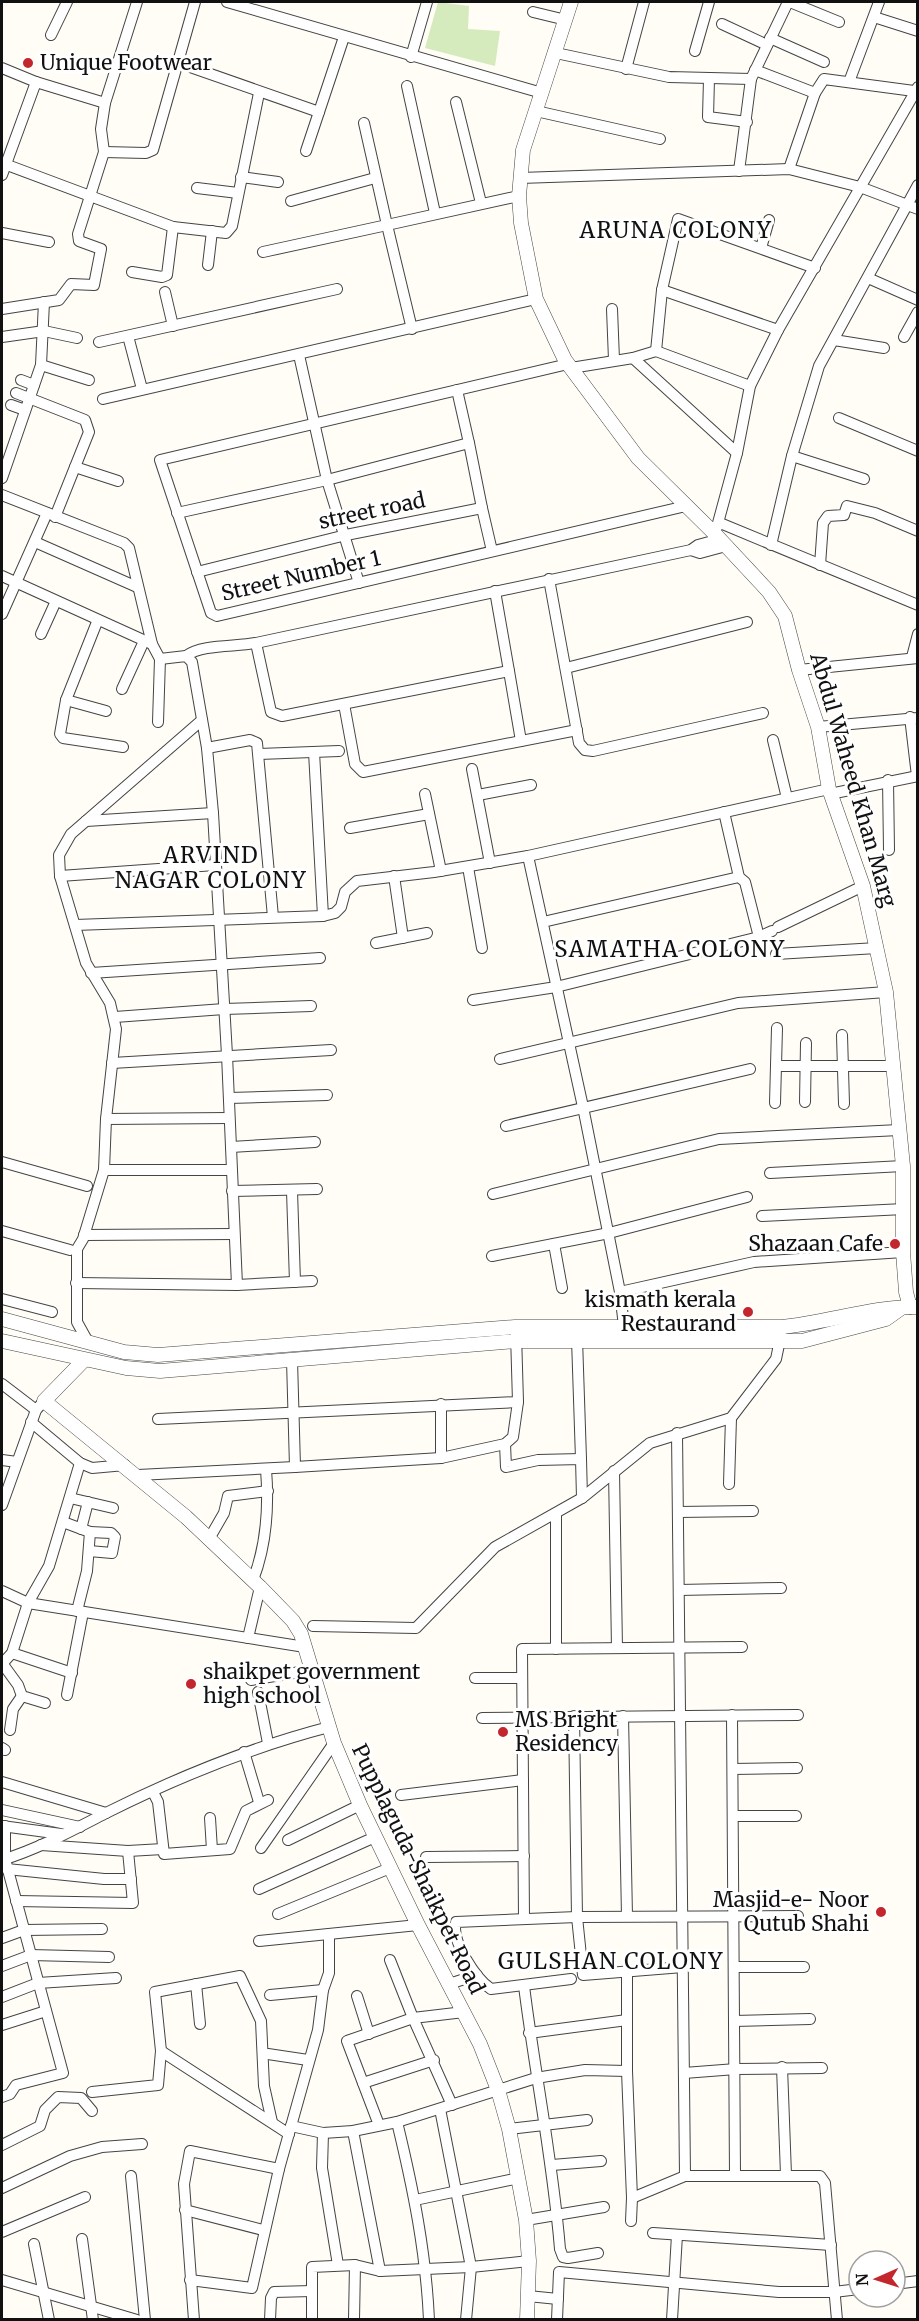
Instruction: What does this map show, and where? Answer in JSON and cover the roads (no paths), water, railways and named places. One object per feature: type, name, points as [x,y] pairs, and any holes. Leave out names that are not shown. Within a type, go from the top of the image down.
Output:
[{"type":"street","points":[[51,35],[68,2]]},
{"type":"street","points":[[2,309],[59,300],[71,284],[94,285],[101,249],[81,242],[78,237],[88,198],[104,152],[101,129],[105,103],[137,2]]},
{"type":"street","points":[[104,152],[146,153],[153,150],[176,62],[195,2]]},
{"type":"street","points":[[227,2],[542,93]]},
{"type":"street","points":[[269,14],[272,2]]},
{"type":"street","points":[[411,57],[427,2]]},
{"type":"street","name":"Abdul Waheed Khan Marg","points":[[571,2],[523,150],[519,196],[524,247],[536,299],[569,366],[638,458],[686,506],[720,535],[769,591],[785,616],[799,670],[818,727],[830,791],[863,886],[886,992],[903,1166],[903,1252],[909,1308]]},
{"type":"street","points":[[626,69],[644,2]]},
{"type":"street","points":[[695,51],[709,2]]},
{"type":"street","points":[[739,171],[753,74],[789,2],[839,22]]},
{"type":"street","points":[[849,82],[879,2]]},
{"type":"street","points":[[532,12],[566,20]]},
{"type":"street","points":[[874,17],[918,31]]},
{"type":"street","points":[[722,24],[824,62]]},
{"type":"street","points":[[306,151],[344,37]]},
{"type":"street","points":[[556,53],[687,80],[753,74],[815,93]]},
{"type":"street","points":[[176,62],[259,93],[319,111]]},
{"type":"street","points":[[2,68],[36,82],[105,103]]},
{"type":"street","points":[[720,535],[750,386],[777,330],[916,89],[828,78],[821,81],[789,169]]},
{"type":"street","points":[[709,79],[708,117],[747,122]]},
{"type":"street","points":[[36,82],[3,168],[173,227],[230,232],[259,93]]},
{"type":"street","points":[[407,86],[435,213]]},
{"type":"street","points":[[456,102],[481,204]]},
{"type":"street","points":[[536,111],[660,139]]},
{"type":"street","points":[[364,123],[412,329]]},
{"type":"street","points":[[520,178],[789,169],[860,187],[913,207]]},
{"type":"street","points":[[241,177],[279,182]]},
{"type":"street","points":[[291,201],[375,178]]},
{"type":"street","points":[[771,545],[792,456],[819,366],[868,278],[913,207],[918,185]]},
{"type":"street","points":[[196,188],[238,193]]},
{"type":"street","points":[[263,252],[519,196]]},
{"type":"street","points":[[750,386],[656,351],[662,290],[678,219],[814,268]]},
{"type":"street","points":[[761,249],[769,220]]},
{"type":"street","points":[[132,272],[162,277],[167,275],[173,227]]},
{"type":"street","points":[[208,265],[212,231]]},
{"type":"street","points":[[2,233],[49,242]]},
{"type":"street","points":[[868,278],[918,300]]},
{"type":"street","points":[[99,342],[337,289]]},
{"type":"street","points":[[662,290],[777,330]]},
{"type":"street","points":[[165,292],[173,326]]},
{"type":"street","points":[[103,399],[536,299]]},
{"type":"street","points":[[2,478],[41,366],[44,302]]},
{"type":"street","points":[[612,309],[614,360]]},
{"type":"street","points":[[904,337],[918,312]]},
{"type":"street","points":[[2,337],[44,332],[77,338]]},
{"type":"street","points":[[128,336],[142,389]]},
{"type":"street","points":[[834,340],[884,348]]},
{"type":"street","name":"Street Number 1","points":[[656,351],[633,358],[569,366],[457,390],[163,458],[159,464],[211,614],[218,616],[686,506]]},
{"type":"street","points":[[299,355],[327,480],[346,535],[359,583]]},
{"type":"street","points":[[633,358],[737,453]]},
{"type":"street","points":[[41,366],[89,380]]},
{"type":"street","points":[[21,380],[34,385]]},
{"type":"street","points":[[457,390],[465,444],[492,551]]},
{"type":"street","points":[[2,614],[35,542],[75,467],[89,432],[85,420],[16,393]]},
{"type":"street","points":[[9,406],[25,410]]},
{"type":"street","points":[[838,418],[917,448]]},
{"type":"street","points":[[177,513],[327,480],[465,444]]},
{"type":"street","points":[[792,456],[864,479]]},
{"type":"street","points":[[75,467],[118,481]]},
{"type":"street","points":[[2,495],[124,543],[132,552],[148,643],[160,659],[158,722]]},
{"type":"street","points":[[820,565],[823,523],[828,516],[844,515],[847,506],[874,513],[918,531]]},
{"type":"street","name":"street road","points":[[198,572],[346,535],[482,508]]},
{"type":"street","points":[[160,659],[186,656],[199,648],[228,648],[256,643],[691,550],[720,535],[771,545],[918,604]]},
{"type":"street","points":[[35,542],[137,587]]},
{"type":"street","points":[[2,576],[97,622],[148,643]]},
{"type":"street","points":[[549,579],[581,747],[593,751],[763,713]]},
{"type":"street","points":[[495,591],[521,741]]},
{"type":"street","points":[[41,634],[56,601]]},
{"type":"street","points":[[97,622],[66,700],[62,737],[123,747]]},
{"type":"street","points":[[566,668],[747,622]]},
{"type":"street","points":[[799,670],[915,657],[918,634]]},
{"type":"street","points":[[122,689],[148,643]]},
{"type":"street","points":[[256,643],[271,712],[276,716],[509,671]]},
{"type":"street","points":[[186,656],[192,662],[207,748],[213,813],[237,1285]]},
{"type":"street","points":[[66,700],[106,711]]},
{"type":"street","points":[[344,704],[356,764],[363,772],[578,730]]},
{"type":"street","points":[[75,925],[218,918],[323,916],[335,913],[341,907],[350,884],[365,879],[441,871],[528,856],[787,798],[917,776],[914,717],[818,727]]},
{"type":"street","points":[[2,1505],[31,1422],[40,1406],[84,1360],[88,1342],[77,1322],[77,1249],[84,1235],[104,1170],[115,1017],[91,973],[60,876],[59,855],[63,844],[86,821],[202,720]]},
{"type":"street","points":[[207,748],[250,740],[257,743],[273,917]]},
{"type":"street","points":[[773,740],[787,798]]},
{"type":"street","points":[[259,754],[339,751]]},
{"type":"street","points":[[314,752],[323,916]]},
{"type":"street","points":[[472,769],[490,863]]},
{"type":"street","points":[[888,780],[889,850]]},
{"type":"street","points":[[478,795],[531,785]]},
{"type":"street","points":[[425,794],[441,871]]},
{"type":"street","points":[[724,812],[739,877],[745,882],[759,937]]},
{"type":"street","points":[[86,821],[213,813]]},
{"type":"street","points":[[350,828],[429,814]]},
{"type":"street","points":[[528,856],[609,1233],[620,1292],[624,1333]]},
{"type":"street","points":[[60,876],[215,866]]},
{"type":"street","points":[[468,867],[482,948]]},
{"type":"street","points":[[394,876],[403,938]]},
{"type":"street","points":[[543,922],[739,877]]},
{"type":"street","points":[[473,1000],[556,987],[759,937],[863,886]]},
{"type":"street","points":[[375,943],[427,933]]},
{"type":"street","points":[[776,954],[877,948]]},
{"type":"street","points":[[91,973],[320,958]]},
{"type":"street","points":[[500,1059],[738,1003],[886,992]]},
{"type":"street","points":[[115,1017],[224,1009],[311,1006]]},
{"type":"street","points":[[775,1103],[777,1028]]},
{"type":"street","points":[[842,1035],[844,1104]]},
{"type":"street","points":[[805,1102],[806,1042]]},
{"type":"street","points":[[112,1063],[331,1050]]},
{"type":"street","points":[[776,1066],[843,1068],[894,1066]]},
{"type":"street","points":[[506,1125],[750,1069]]},
{"type":"street","points":[[229,1098],[327,1095]]},
{"type":"street","points":[[106,1119],[229,1118]]},
{"type":"street","points":[[493,1194],[719,1139],[899,1130]]},
{"type":"street","points":[[231,1147],[315,1142]]},
{"type":"street","points":[[2,1162],[87,1185]]},
{"type":"street","points":[[770,1173],[903,1166]]},
{"type":"street","points":[[104,1170],[231,1170]]},
{"type":"street","points":[[232,1191],[317,1189]]},
{"type":"street","points":[[292,1191],[295,1282]]},
{"type":"street","points":[[492,1256],[609,1233],[747,1197]]},
{"type":"street","points":[[762,1216],[904,1209]]},
{"type":"street","points":[[2,1231],[70,1250]]},
{"type":"street","points":[[84,1235],[233,1234]]},
{"type":"street","points":[[554,1244],[562,1288]]},
{"type":"street","points":[[620,1292],[754,1262],[903,1252]]},
{"type":"street","points":[[76,1283],[237,1285],[312,1281]]},
{"type":"street","points":[[2,1299],[52,1312]]},
{"type":"street","points":[[2,1341],[84,1360],[160,1371],[516,1341],[577,1340],[624,1333],[781,1328],[818,1324],[885,1308],[909,1308]]},
{"type":"street","points":[[2,1319],[124,1352],[158,1355],[516,1327],[781,1342],[823,1336],[886,1319],[909,1308]]},
{"type":"street","points":[[138,1475],[441,1458],[505,1444],[513,1437],[518,1402],[516,1327]]},
{"type":"street","points":[[729,1484],[731,1418],[776,1359],[781,1342],[781,1328]]},
{"type":"street","points":[[577,1340],[582,1498]]},
{"type":"street","points":[[292,1360],[295,1467]]},
{"type":"street","points":[[2,1384],[40,1406]]},
{"type":"street","points":[[158,1419],[293,1410],[518,1402]]},
{"type":"street","points":[[441,1404],[441,1458]]},
{"type":"street","name":"Pupplaguda-Shaikpet Road","points":[[40,1406],[138,1475],[209,1539],[293,1621],[305,1647],[334,1743],[360,1805],[417,1925],[464,2012],[498,2090],[509,2129],[526,2220],[529,2261],[527,2319]]},
{"type":"street","points":[[313,1626],[416,1628],[495,1547],[582,1498],[650,1443],[731,1418]]},
{"type":"street","points":[[31,1422],[80,1463],[92,1468],[125,1465]]},
{"type":"street","points":[[677,1433],[685,2176]]},
{"type":"street","points":[[505,1444],[506,1467],[538,1460],[581,1459]]},
{"type":"street","points":[[2,1460],[17,1461]]},
{"type":"street","points":[[22,1696],[18,1685],[2,1663],[12,1653],[28,1603],[49,1566],[80,1463]]},
{"type":"street","points":[[248,1638],[267,1523],[266,1469]]},
{"type":"street","points":[[614,1471],[617,1648]]},
{"type":"street","points":[[209,1539],[224,1513],[228,1496],[268,1491]]},
{"type":"street","points":[[70,1498],[113,1508]]},
{"type":"street","points":[[68,1695],[87,1571],[89,1551],[85,1530],[88,1502]]},
{"type":"street","points":[[678,1512],[753,1511]]},
{"type":"street","points":[[556,1514],[556,1649]]},
{"type":"street","points":[[63,1522],[85,1530],[111,1533],[115,1537],[113,1552],[89,1551]]},
{"type":"street","points":[[679,1590],[781,1588]]},
{"type":"street","points":[[2,1592],[28,1603],[305,1647]]},
{"type":"street","points":[[524,1918],[522,1649],[742,1647]]},
{"type":"street","points":[[12,1653],[72,1673]]},
{"type":"street","points":[[251,1680],[312,1670]]},
{"type":"street","points":[[475,1678],[522,1678]]},
{"type":"street","points":[[258,1692],[268,1743]]},
{"type":"street","points":[[22,1696],[45,1703]]},
{"type":"street","points":[[10,1730],[13,1709],[22,1696]]},
{"type":"street","points":[[732,1715],[735,2175]]},
{"type":"street","points":[[482,1718],[798,1715]]},
{"type":"street","points":[[574,1716],[577,1917],[583,1975],[683,1967]]},
{"type":"street","points":[[623,1716],[627,1916]]},
{"type":"street","points":[[5,1863],[37,1845],[82,1827],[153,1792],[244,1752],[329,1726]]},
{"type":"street","points":[[261,1848],[334,1743]]},
{"type":"street","points":[[153,1792],[158,1802],[164,1854],[230,1849],[246,1811],[263,1801],[244,1752]]},
{"type":"street","points":[[733,1769],[797,1768]]},
{"type":"street","points":[[401,1795],[523,1780]]},
{"type":"street","points":[[2,1782],[106,1814]]},
{"type":"street","points":[[288,1840],[360,1805]]},
{"type":"street","points":[[2,1810],[82,1827]]},
{"type":"street","points":[[734,1816],[796,1816]]},
{"type":"street","points":[[210,1818],[212,1850]]},
{"type":"street","points":[[2,2097],[22,2082],[63,2073],[5,1863],[3,1826],[63,1834]]},
{"type":"street","points":[[259,1889],[375,1837]]},
{"type":"street","points":[[37,1845],[128,1851],[163,1849]]},
{"type":"street","points":[[16,1901],[133,1903],[128,1851]]},
{"type":"street","points":[[426,1857],[524,1856]]},
{"type":"street","points":[[5,1863],[104,1879],[131,1879]]},
{"type":"street","points":[[278,1914],[390,1868]]},
{"type":"street","points":[[572,1979],[491,1989],[477,1975],[463,1954],[454,1929],[456,1922],[627,1916],[798,1916]]},
{"type":"street","points":[[260,1941],[417,1925]]},
{"type":"street","points":[[2,1938],[24,1930],[102,1929]]},
{"type":"street","points":[[190,2280],[252,2288],[263,2230],[308,2060],[318,2031],[323,1990],[329,1973],[329,1934]]},
{"type":"street","points":[[2,1966],[31,1955],[109,1957]]},
{"type":"street","points":[[390,1960],[452,2105]]},
{"type":"street","points":[[734,1967],[804,1967]]},
{"type":"street","points":[[627,1970],[631,2221]]},
{"type":"street","points":[[449,1984],[477,1975]]},
{"type":"street","points":[[92,2092],[158,2085],[160,2051],[155,1992],[240,1976],[261,2021],[264,2086],[272,2122]]},
{"type":"street","points":[[2,1997],[38,1983],[116,1978]]},
{"type":"street","points":[[196,1984],[200,2024]]},
{"type":"street","points":[[524,1986],[536,2078],[552,2165],[556,2216],[563,2257],[598,2253]]},
{"type":"street","points":[[270,1995],[323,1990]]},
{"type":"street","points":[[357,1996],[369,2034]]},
{"type":"street","points":[[2,2025],[46,2011]]},
{"type":"street","points":[[379,2125],[347,2042],[413,2018],[464,2012]]},
{"type":"street","points":[[734,2021],[810,2019]]},
{"type":"street","points":[[529,2033],[627,2020]]},
{"type":"street","points":[[160,2051],[272,2122],[290,2130],[323,2133],[353,2131],[397,2122],[536,2078],[585,2070],[627,2071]]},
{"type":"street","points":[[268,2054],[308,2060]]},
{"type":"street","points":[[363,2083],[434,2060]]},
{"type":"street","points":[[684,2073],[782,2067],[822,2068]]},
{"type":"street","points":[[782,2067],[786,2175]]},
{"type":"street","points":[[2,2145],[40,2126],[45,2110],[58,2097],[81,2098],[92,2111]]},
{"type":"street","points":[[440,2109],[471,2267],[466,2319]]},
{"type":"street","points":[[509,2129],[587,2120]]},
{"type":"street","points":[[397,2122],[416,2200],[427,2270],[429,2319]]},
{"type":"street","points":[[353,2131],[380,2271]]},
{"type":"street","points":[[323,2133],[322,2168],[338,2265]]},
{"type":"street","points":[[2,2188],[70,2156],[102,2146],[142,2144]]},
{"type":"street","points":[[194,2319],[184,2184],[190,2151],[279,2169]]},
{"type":"street","points":[[552,2165],[602,2162]]},
{"type":"street","points":[[632,2198],[685,2176],[816,2175],[823,2179],[837,2319]]},
{"type":"street","points":[[130,2176],[145,2319]]},
{"type":"street","points":[[416,2200],[458,2193],[519,2178]]},
{"type":"street","points":[[2,2232],[85,2197]]},
{"type":"street","points":[[526,2220],[604,2207]]},
{"type":"street","points":[[185,2210],[263,2230]]},
{"type":"street","points":[[653,2233],[831,2245]]},
{"type":"street","points":[[672,2319],[677,2235]]},
{"type":"street","points":[[82,2239],[93,2319]]},
{"type":"street","points":[[34,2244],[49,2319]]},
{"type":"street","points":[[312,2319],[312,2267],[355,2265],[380,2271],[427,2270],[529,2261]]},
{"type":"street","points":[[354,2319],[355,2265]]},
{"type":"street","points":[[557,2319],[558,2272],[779,2292],[847,2290]]},
{"type":"street","points":[[2,2280],[137,2319]]},
{"type":"street","points":[[270,2319],[271,2298],[274,2292],[312,2291]]},
{"type":"street","points":[[528,2296],[558,2299]]},
{"type":"place","name":"Unique Footwear","points":[[28,63]]},
{"type":"place","name":"Shazaan Cafe","points":[[895,1244]]},
{"type":"place","name":"kismath kerala Restaurand","points":[[748,1312]]},
{"type":"place","name":"shaikpet government high school","points":[[191,1684]]},
{"type":"place","name":"MS Bright Residency","points":[[503,1732]]},
{"type":"place","name":"Masjid-e- Noor Qutub Shahi","points":[[881,1912]]},
{"type":"district","name":"ARUNA COLONY","points":[[676,230]]},
{"type":"district","name":"ARVIND NAGAR COLONY","points":[[211,868]]},
{"type":"district","name":"SAMATHA COLONY","points":[[670,949]]},
{"type":"district","name":"GULSHAN COLONY","points":[[611,1961]]}]
